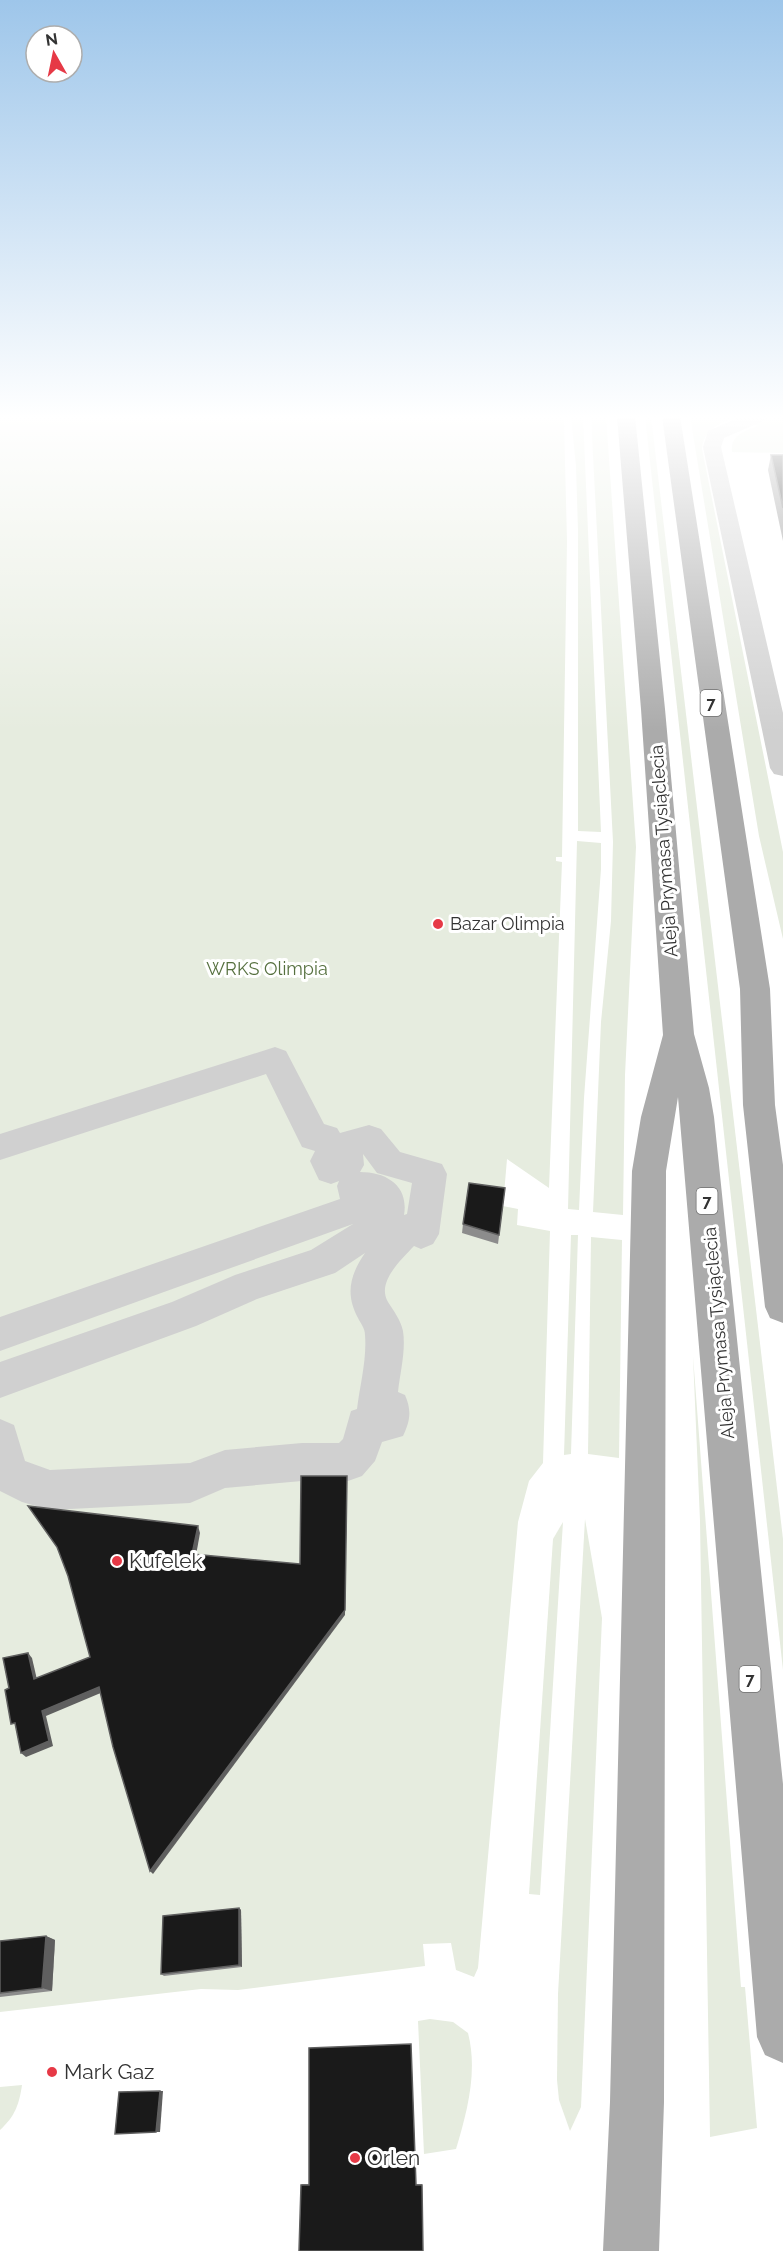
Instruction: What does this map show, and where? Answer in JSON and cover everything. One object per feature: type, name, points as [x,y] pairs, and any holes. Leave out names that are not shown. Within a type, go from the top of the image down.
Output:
[{"type":"main road","name":"Aleja Prymasa Tysiąclecia","points":[[636,521],[678,1034],[693,1088],[698,1117],[783,2037]]},
{"type":"main road","name":"7","points":[[686,521],[755,989],[760,1116],[783,1307]]},
{"type":"main road","points":[[755,989],[783,1052]]},
{"type":"main road","points":[[632,2251],[637,2102],[649,1171],[657,1116],[678,1034]]},
{"type":"lane","points":[[728,521],[783,768]]},
{"type":"lane","points":[[0,1147],[275,1059],[314,1138],[325,1137],[334,1158],[327,1161],[331,1170],[347,1165],[345,1145],[369,1138],[389,1164],[430,1174],[421,1234],[417,1227],[410,1228],[395,1242],[367,1282],[368,1300],[379,1316],[384,1332],[376,1410],[391,1408],[388,1423],[365,1424],[361,1448],[348,1462],[302,1462],[225,1469],[190,1483],[50,1490],[22,1482],[8,1473],[0,1438]]},
{"type":"lane","points":[[0,1334],[359,1207],[354,1186],[374,1186],[383,1191],[388,1199],[387,1214],[377,1227],[322,1262],[248,1286],[183,1314],[0,1380]]},
{"type":"green space","name":"WRKS Olimpia","points":[[0,521],[566,521],[562,857],[556,857],[556,861],[562,862],[549,1188],[507,1159],[503,1206],[518,1209],[517,1225],[550,1231],[543,1463],[529,1481],[518,1522],[478,1968],[474,1977],[456,1970],[451,1943],[423,1944],[425,1966],[238,1990],[201,1989],[0,2012]]},
{"type":"green space","points":[[578,521],[588,521],[601,832],[578,831]]},
{"type":"green space","points":[[596,521],[613,521],[636,847],[625,1075],[623,1215],[593,1212],[601,1022],[611,921],[613,842]]},
{"type":"green space","points":[[657,521],[663,521],[783,1539],[783,1670]]},
{"type":"green space","points":[[707,521],[716,521],[783,852],[783,939],[759,836]]},
{"type":"green space","points":[[577,841],[601,843],[579,1210],[568,1209]]},
{"type":"green space","points":[[571,1235],[578,1235],[571,1454],[564,1455]]},
{"type":"green space","points":[[591,1237],[622,1240],[619,1458],[588,1454]]},
{"type":"green space","points":[[693,1356],[741,1987],[745,1987],[757,2128],[710,2137],[700,1521]]},
{"type":"green space","points":[[585,1519],[602,1618],[581,2107],[570,2131],[559,2100],[557,2080],[558,1994]]},
{"type":"green space","points":[[563,1522],[540,1895],[529,1894],[553,1539]]},
{"type":"green space","points":[[430,2019],[453,2022],[468,2033],[472,2062],[470,2092],[456,2149],[424,2154],[418,2021]]},
{"type":"green space","points":[[22,2085],[15,2110],[0,2130],[0,2087]]},
{"type":"building","points":[[469,1183],[505,1188],[499,1235],[463,1224]]},
{"type":"building","points":[[301,1476],[347,1476],[345,1610],[150,1871],[113,1747],[99,1687],[42,1711],[49,1741],[21,1753],[15,1723],[11,1724],[5,1690],[9,1688],[3,1658],[28,1653],[34,1679],[90,1657],[68,1576],[57,1547],[28,1506],[198,1526],[192,1554],[300,1564]]},
{"type":"building","points":[[239,1908],[239,1965],[161,1974],[163,1916]]},
{"type":"building","points":[[46,1936],[42,1988],[0,1993],[0,1941]]},
{"type":"building","points":[[411,2044],[416,2185],[422,2185],[423,2251],[299,2251],[301,2185],[309,2185],[309,2048]]},
{"type":"building","points":[[160,2091],[156,2132],[115,2134],[119,2092]]},
{"type":"place","name":"Bazar Olimpia","points":[[438,924]]},
{"type":"place","name":"Kufelek","points":[[117,1561]]},
{"type":"place","name":"Mark Gaz","points":[[52,2072]]},
{"type":"place","name":"Orlen","points":[[355,2158]]}]
